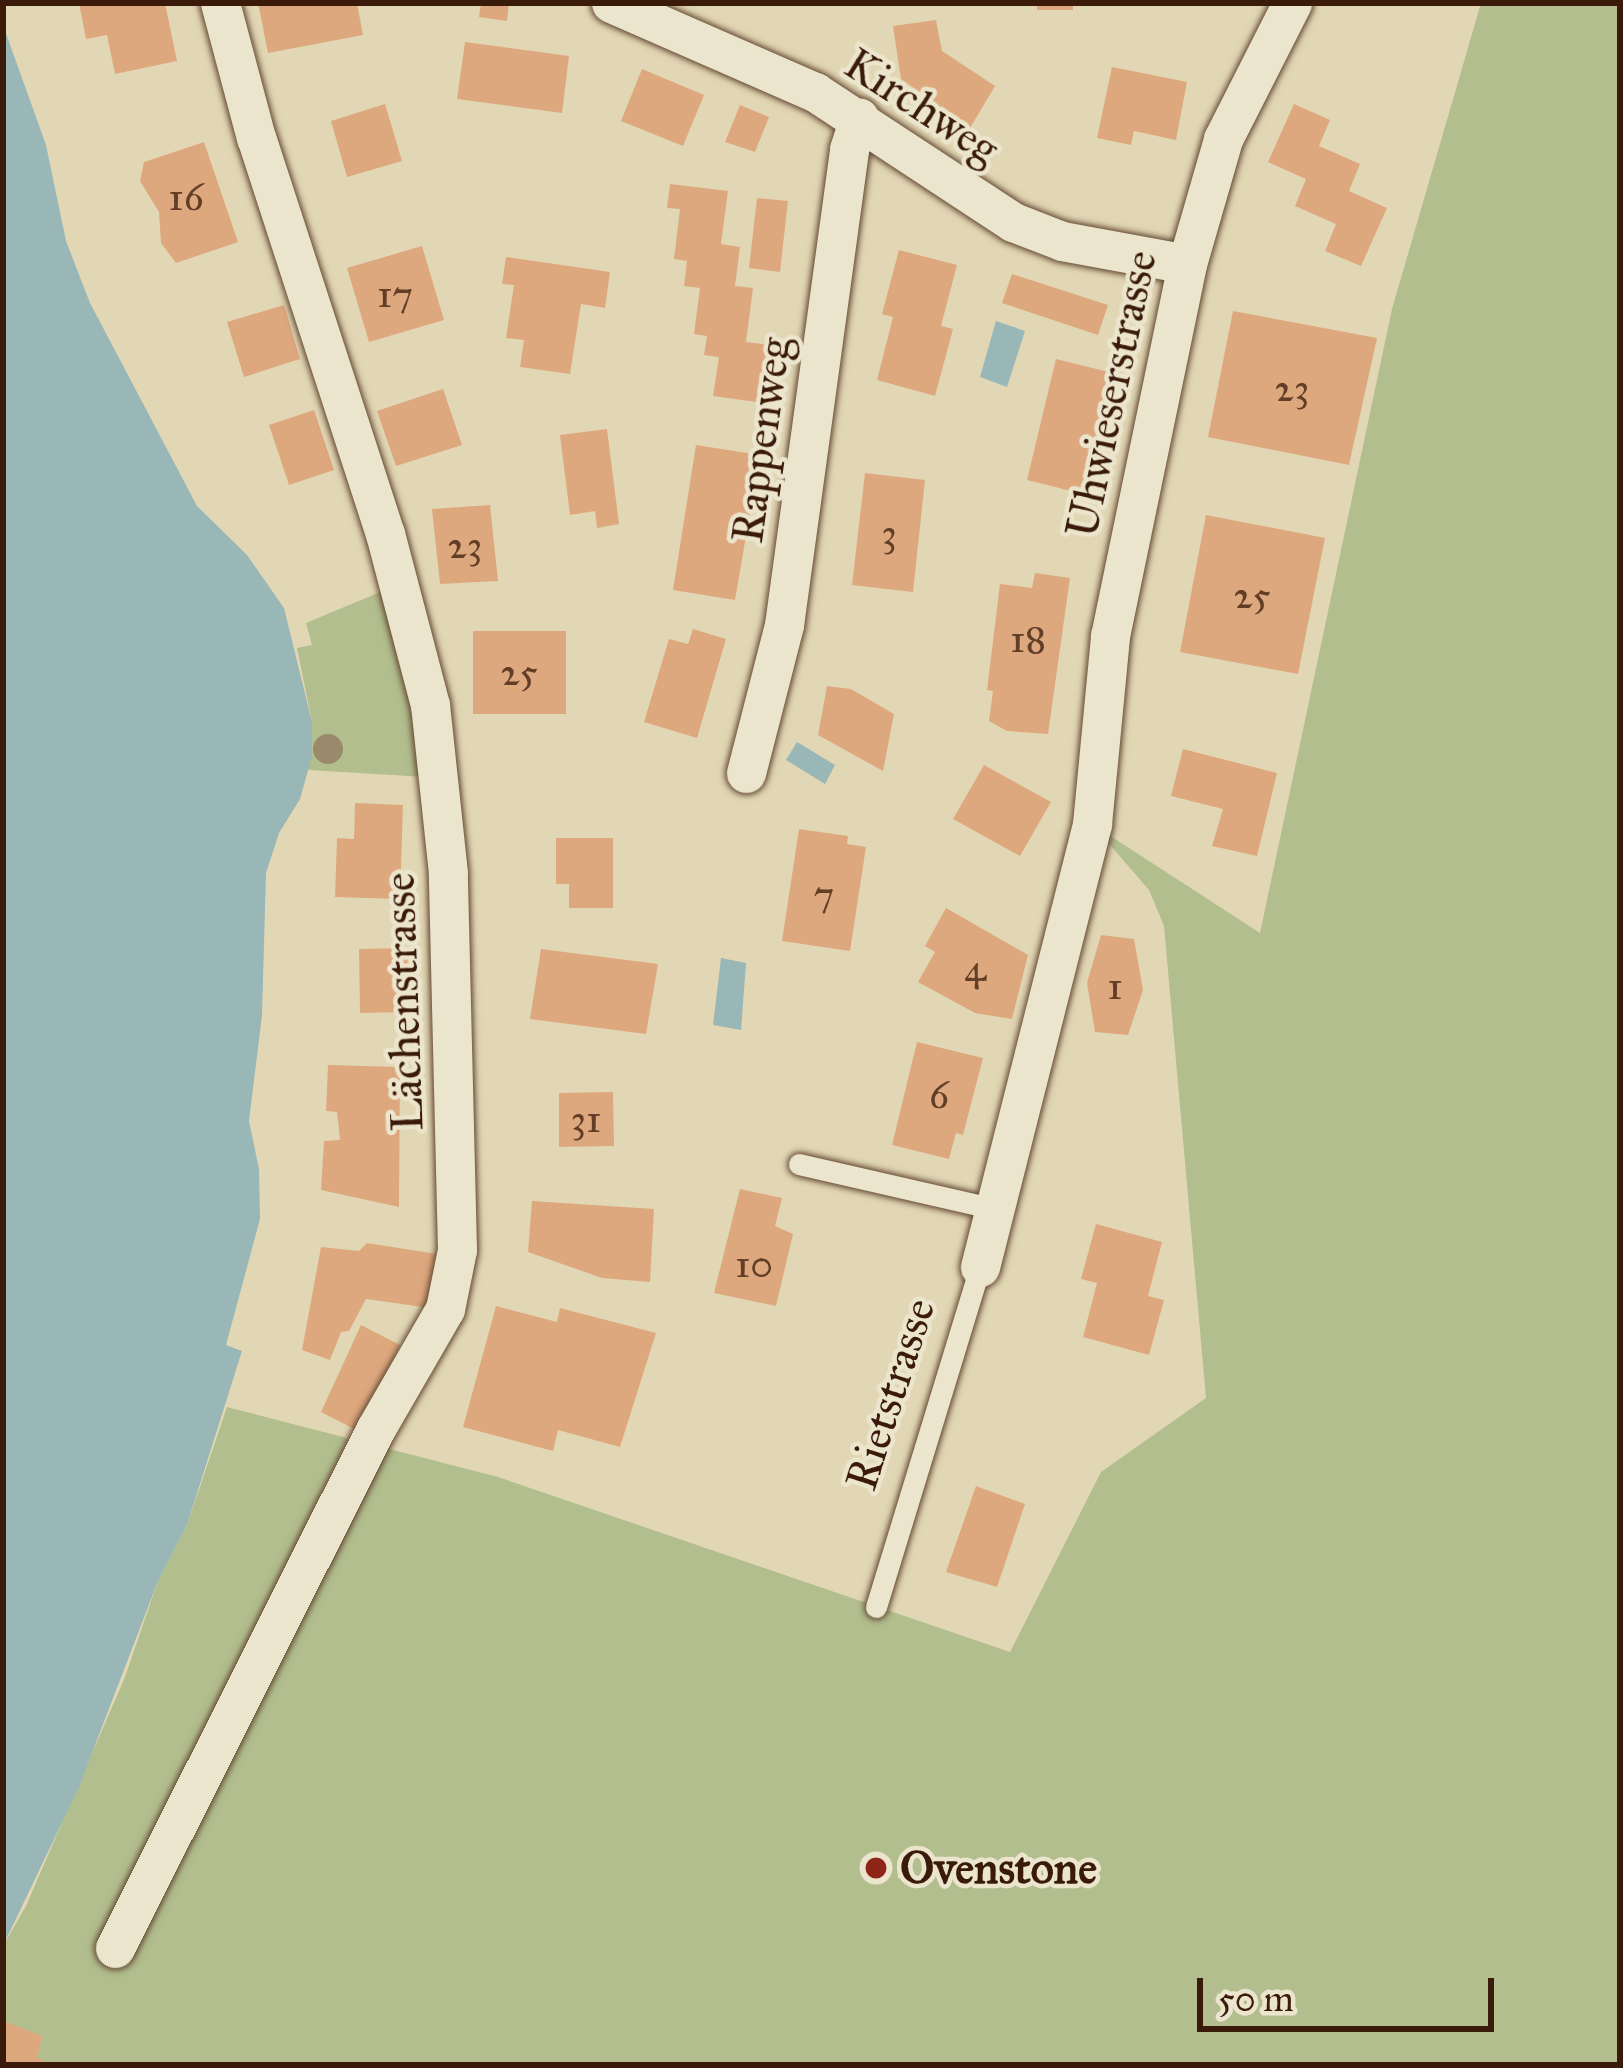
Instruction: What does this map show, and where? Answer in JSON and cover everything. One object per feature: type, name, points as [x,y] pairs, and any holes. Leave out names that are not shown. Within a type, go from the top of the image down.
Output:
[{"type":"street","name":"Lächenstrasse","points":[[115,1948],[375,1430],[445,1309],[457,1250],[448,873],[430,705],[385,534],[256,139],[220,3]]},
{"type":"street","name":"Kirchweg","points":[[611,3],[815,92],[1013,222],[1062,242],[1187,264]]},
{"type":"street","name":"Uhwieserstrasse","points":[[1092,824],[1110,636],[1187,264],[1223,139],[1292,3]]},
{"type":"street","name":"Rappenweg","points":[[746,773],[784,625],[849,149],[859,118]]},
{"type":"street","name":"Rietstrasse","points":[[980,1267],[1092,824]]},
{"type":"lane","points":[[799,1164],[994,1209]]},
{"type":"lane","name":"Rietstrasse","points":[[876,1607],[980,1267]]},
{"type":"green space","points":[[1481,3],[1620,3],[1620,2065],[3,2065],[3,1946],[26,1906],[125,1677],[158,1581],[187,1525],[227,1407],[498,1477],[1010,1652],[1101,1472],[1206,1398],[1164,926],[1149,890],[1092,824],[1260,933],[1392,309]]},
{"type":"green space","points":[[385,590],[426,777],[308,770],[312,722],[297,648],[312,645],[306,623]]},
{"type":"water","points":[[3,25],[46,145],[66,241],[90,303],[197,506],[247,555],[284,608],[312,722],[312,756],[300,799],[279,833],[266,873],[262,1015],[249,1121],[259,1169],[260,1219],[226,1345],[242,1351],[187,1525],[158,1581],[79,1787],[3,1946]]},
{"type":"water","points":[[996,321],[1025,331],[1007,387],[980,377]]},
{"type":"water","points":[[797,742],[835,765],[825,784],[786,760]]},
{"type":"water","points":[[721,958],[746,963],[741,1030],[713,1025]]},
{"type":"building","points":[[79,3],[165,3],[177,61],[115,74],[107,35],[86,39]]},
{"type":"building","points":[[258,3],[357,3],[363,35],[268,53]]},
{"type":"building","points":[[481,3],[509,3],[507,21],[479,17]]},
{"type":"building","points":[[1037,3],[1073,3],[1073,10],[1037,10]]},
{"type":"building","points":[[936,20],[942,51],[995,86],[970,128],[901,79],[893,26]]},
{"type":"building","points":[[465,42],[569,56],[562,113],[457,99]]},
{"type":"building","points":[[1112,67],[1187,82],[1176,140],[1134,131],[1131,145],[1097,138]]},
{"type":"building","points":[[642,69],[704,95],[683,146],[621,121]]},
{"type":"building","points":[[385,104],[402,161],[347,177],[331,121]]},
{"type":"building","points":[[1294,104],[1330,120],[1319,146],[1360,164],[1349,191],[1387,208],[1361,266],[1325,251],[1336,224],[1295,206],[1306,179],[1268,162]]},
{"type":"building","points":[[740,105],[769,117],[755,152],[725,142]]},
{"type":"building","points":[[204,142],[238,242],[176,263],[161,243],[159,212],[140,181],[144,162]]},
{"type":"building","points":[[670,184],[728,191],[721,244],[740,247],[735,286],[753,288],[746,342],[779,346],[772,404],[713,396],[719,357],[704,355],[707,336],[694,334],[700,288],[684,286],[687,261],[674,259],[680,209],[667,208]]},
{"type":"building","points":[[757,198],[788,201],[780,272],[749,268]]},
{"type":"building","points":[[422,246],[444,320],[369,342],[347,268]]},
{"type":"building","points":[[899,250],[957,265],[941,326],[953,329],[935,396],[877,380],[893,317],[882,314]]},
{"type":"building","points":[[506,257],[610,272],[605,308],[581,304],[570,374],[520,367],[524,340],[506,338],[514,285],[502,284]]},
{"type":"building","points":[[1012,274],[1108,305],[1098,335],[1002,303]]},
{"type":"building","points":[[284,305],[300,359],[244,377],[227,322]]},
{"type":"building","points":[[1233,311],[1377,338],[1349,465],[1208,437]]},
{"type":"building","points":[[1056,359],[1121,375],[1091,496],[1027,480]]},
{"type":"building","points":[[443,389],[462,445],[396,466],[377,411]]},
{"type":"building","points":[[314,410],[334,470],[289,485],[269,425]]},
{"type":"building","points":[[607,429],[619,524],[597,528],[595,511],[570,515],[560,435]]},
{"type":"building","points":[[696,445],[760,455],[735,600],[673,590]]},
{"type":"building","points":[[865,473],[925,480],[913,592],[852,585]]},
{"type":"building","points":[[490,505],[498,581],[440,584],[432,509]]},
{"type":"building","points":[[1206,515],[1325,538],[1298,674],[1180,652]]},
{"type":"building","points":[[1035,573],[1070,578],[1048,734],[1007,731],[989,721],[993,691],[987,690],[1000,584],[1032,588]]},
{"type":"building","points":[[693,629],[726,639],[697,738],[644,722],[669,639],[688,644]]},
{"type":"building","points":[[473,631],[566,631],[566,714],[473,714]]},
{"type":"building","points":[[827,686],[851,689],[894,714],[883,771],[818,735]]},
{"type":"building","points":[[1183,749],[1277,773],[1257,856],[1212,846],[1223,809],[1171,796]]},
{"type":"building","points":[[984,765],[1051,802],[1020,856],[953,819]]},
{"type":"building","points":[[355,803],[403,805],[400,899],[335,897],[337,838],[354,839]]},
{"type":"building","points":[[799,829],[848,836],[847,844],[866,847],[850,951],[782,941]]},
{"type":"building","points":[[556,838],[613,838],[613,908],[569,908],[569,884],[556,884]]},
{"type":"building","points":[[946,908],[1028,955],[1012,1019],[975,1013],[918,982],[935,952],[925,946]]},
{"type":"building","points":[[1101,935],[1134,939],[1143,990],[1128,1035],[1095,1032],[1087,983]]},
{"type":"building","points":[[410,948],[411,1012],[360,1013],[359,949]]},
{"type":"building","points":[[541,949],[658,964],[646,1034],[530,1019]]},
{"type":"building","points":[[917,1042],[983,1058],[963,1135],[956,1133],[949,1159],[892,1145]]},
{"type":"building","points":[[328,1065],[400,1067],[399,1207],[321,1190],[324,1141],[340,1140],[337,1112],[326,1111]]},
{"type":"building","points":[[613,1092],[614,1146],[559,1147],[559,1093]]},
{"type":"building","points":[[740,1189],[782,1198],[775,1226],[793,1234],[776,1306],[714,1293]]},
{"type":"building","points":[[532,1201],[654,1209],[650,1282],[602,1278],[528,1252]]},
{"type":"building","points":[[1096,1224],[1162,1242],[1148,1296],[1164,1300],[1149,1355],[1083,1337],[1097,1283],[1081,1279]]},
{"type":"building","points":[[367,1243],[437,1254],[430,1308],[366,1299],[349,1331],[341,1332],[330,1360],[302,1350],[321,1247],[359,1251]]},
{"type":"building","points":[[496,1306],[557,1322],[560,1308],[656,1333],[620,1447],[558,1430],[553,1451],[463,1427]]},
{"type":"building","points":[[361,1325],[400,1345],[360,1432],[321,1412]]},
{"type":"building","points":[[976,1486],[1025,1504],[997,1587],[946,1572]]},
{"type":"building","points":[[3,2021],[42,2036],[37,2058],[54,2065],[3,2065]]},
{"type":"place","name":"Ovenstone","points":[[876,1868]]}]
